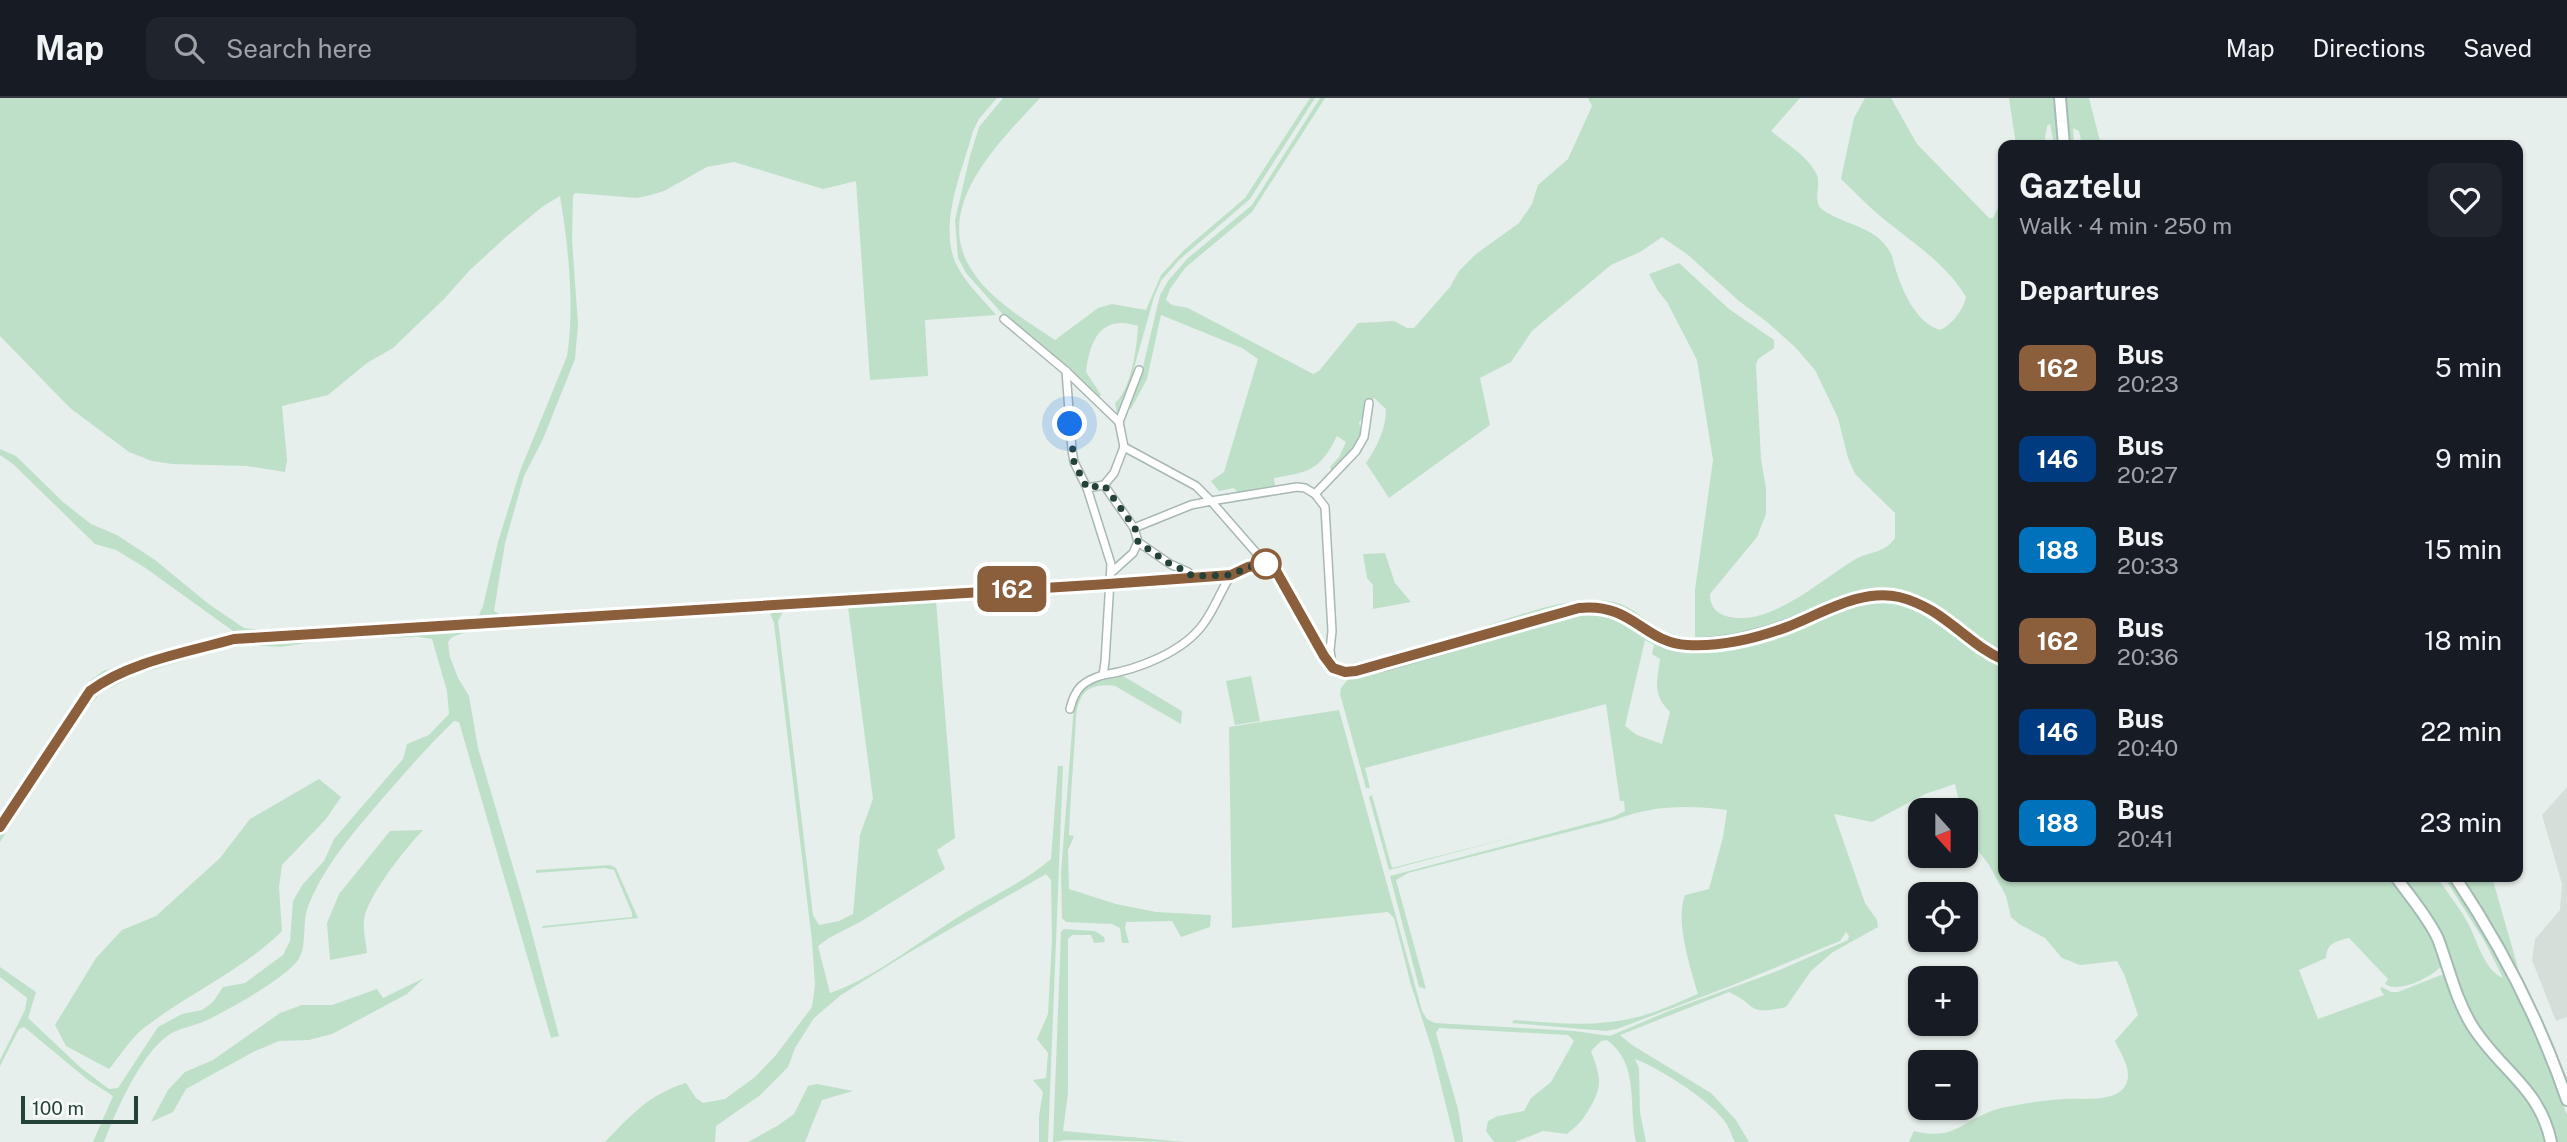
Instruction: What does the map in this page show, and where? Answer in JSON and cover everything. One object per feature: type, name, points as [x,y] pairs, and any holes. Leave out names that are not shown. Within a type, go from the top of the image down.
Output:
[{"type":"street","points":[[2060,98],[2064,140]]},
{"type":"street","points":[[1004,319],[1066,371],[1119,422]]},
{"type":"street","points":[[1087,488],[1104,485],[1114,473],[1124,447],[1119,422],[1139,370]]},
{"type":"street","points":[[1066,371],[1074,462],[1087,488],[1111,564],[1104,675]]},
{"type":"street","points":[[1315,494],[1356,452],[1364,437],[1369,403]]},
{"type":"street","points":[[1124,447],[1196,486],[1266,564],[1275,569],[1315,644],[1333,668],[1345,672],[1387,664],[1579,608],[1607,608],[1666,640],[1687,645],[1756,636],[1785,628],[1867,596],[1889,595],[1935,612],[1998,657]]},
{"type":"street","points":[[1104,485],[1135,528],[1138,542],[1133,553],[1110,573]]},
{"type":"street","points":[[1135,528],[1191,505],[1210,501],[1297,487],[1315,494],[1325,507],[1332,631],[1330,650],[1333,668]]},
{"type":"street","points":[[1138,542],[1192,576]]},
{"type":"street","points":[[0,827],[90,691],[105,680],[128,670],[234,639],[1108,584],[1231,575],[1248,567],[1266,564]]},
{"type":"street","points":[[1070,709],[1074,693],[1080,685],[1104,675],[1132,670],[1154,661],[1197,633],[1231,575]]},
{"type":"street","points":[[2399,882],[2437,938],[2458,998],[2471,1025],[2493,1054],[2537,1102],[2544,1115],[2551,1142]]},
{"type":"street","points":[[2458,882],[2517,983],[2567,1100]]},
{"type":"shaded area","points":[[2567,787],[2567,1017],[2556,1021],[2532,960],[2535,939],[2560,910],[2562,884],[2542,815]]},
{"type":"green space","points":[[0,98],[997,98],[979,119],[973,131],[954,194],[950,227],[950,244],[958,267],[996,315],[925,320],[928,376],[870,380],[856,181],[823,189],[734,162],[707,167],[664,191],[637,198],[575,193],[572,239],[578,325],[575,359],[543,439],[524,476],[505,543],[494,611],[503,616],[885,590],[885,595],[251,636],[128,667],[107,675],[92,686],[0,824],[0,817],[91,680],[103,671],[229,635],[233,631],[144,567],[116,550],[95,544],[13,464],[0,455],[0,449],[16,456],[63,502],[91,524],[117,535],[155,560],[210,605],[244,628],[267,631],[471,618],[479,615],[483,606],[498,542],[520,471],[567,356],[570,297],[568,255],[560,196],[507,236],[393,348],[367,363],[328,395],[282,406],[287,460],[285,472],[247,466],[152,461],[129,452],[70,408],[0,336]]},
{"type":"green space","points":[[1003,98],[1040,98],[1006,135],[975,178],[964,200],[959,224],[962,248],[973,272],[990,292],[1055,340],[1098,308],[1112,304],[1146,310],[1161,275],[1184,250],[1245,198],[1310,98],[1315,98],[1250,199],[1179,260],[1161,281],[1123,407],[1117,413],[1115,403],[1121,397],[1129,378],[1135,356],[1138,326],[1115,324],[1106,327],[1094,340],[1086,372],[1101,395],[1096,398],[1041,345],[1006,318],[966,273],[958,258],[955,220],[970,156],[979,127]]},
{"type":"green space","points":[[1320,98],[1325,98],[1252,212],[1185,268],[1170,289],[1166,300],[1172,305],[1188,308],[1313,374],[1319,371],[1358,323],[1394,321],[1407,328],[1414,328],[1450,287],[1459,271],[1476,254],[1519,223],[1532,204],[1538,185],[1568,159],[1592,106],[1588,98],[1800,98],[1771,131],[1797,151],[1813,168],[1818,179],[1817,199],[1823,210],[1868,231],[1884,243],[1892,255],[1901,285],[1911,304],[1923,320],[1940,330],[1949,325],[1966,297],[1936,261],[1873,210],[1841,179],[1854,118],[1865,98],[1891,98],[1917,144],[1989,218],[1993,218],[1998,208],[1998,652],[1935,608],[1876,592],[1846,599],[1787,623],[1712,641],[1672,639],[1604,604],[1419,651],[1418,647],[1514,616],[1564,603],[1588,600],[1621,604],[1668,633],[1695,639],[1695,590],[1713,460],[1697,360],[1649,274],[1679,263],[1729,309],[1774,340],[1774,348],[1758,359],[1756,365],[1766,514],[1757,537],[1710,594],[1715,609],[1723,615],[1740,618],[1757,616],[1792,601],[1854,560],[1881,550],[1891,543],[1895,538],[1895,513],[1855,474],[1838,418],[1815,370],[1795,347],[1767,322],[1688,255],[1662,237],[1640,252],[1611,265],[1532,331],[1511,362],[1480,378],[1490,425],[1389,498],[1366,463],[1380,438],[1386,416],[1386,409],[1374,398],[1359,423],[1359,446],[1333,475],[1330,467],[1339,457],[1346,442],[1337,436],[1325,456],[1313,468],[1274,478],[1275,487],[1238,493],[1234,488],[1219,491],[1211,481],[1224,472],[1258,359],[1242,348],[1161,315],[1147,379],[1131,409],[1127,408],[1142,371],[1160,295],[1168,281],[1187,259],[1252,205]]},
{"type":"green space","points":[[2009,98],[2053,98],[2057,140],[2053,140],[2050,124],[2047,126],[2045,140],[2015,140]]},
{"type":"green space","points":[[2065,98],[2089,98],[2100,140],[2081,140],[2079,131],[2073,128],[2074,140],[2070,140]]},
{"type":"green space","points":[[1385,553],[1395,583],[1411,602],[1373,609],[1373,585],[1367,578],[1363,554]]},
{"type":"green space","points":[[1048,590],[1049,593],[936,601],[955,838],[937,850],[945,869],[818,946],[830,993],[878,970],[955,919],[1040,868],[1051,859],[1058,766],[1063,766],[1048,1142],[1039,1142],[1043,1092],[1033,1080],[1046,1078],[1048,1053],[1037,1039],[1048,1014],[1052,939],[1051,880],[1046,874],[841,995],[814,1018],[795,1048],[788,1067],[759,1096],[716,1126],[715,1142],[605,1142],[651,1100],[686,1083],[703,1103],[725,1099],[755,1077],[776,1055],[812,1007],[815,985],[812,941],[774,623],[769,611],[744,610],[467,632],[452,637],[448,642],[458,678],[469,696],[478,748],[528,918],[559,1036],[551,1038],[459,722],[454,721],[389,791],[334,859],[309,904],[303,948],[298,960],[254,994],[205,1021],[170,1034],[159,1043],[131,1084],[104,1142],[93,1142],[113,1096],[88,1080],[24,1027],[19,1029],[0,1066],[0,1060],[25,1010],[27,998],[0,977],[0,967],[36,992],[28,1018],[80,1067],[109,1089],[118,1088],[158,1027],[182,1014],[202,1010],[213,1002],[223,987],[245,983],[283,955],[290,941],[293,901],[303,884],[324,861],[334,839],[403,759],[407,744],[429,735],[449,714],[447,691],[432,639],[332,639],[281,647],[250,645],[218,650],[136,675],[100,693],[81,717],[0,842],[0,832],[72,719],[92,694],[124,674],[146,666],[196,651],[259,640]],"holes":[[[848,607],[873,799],[860,835],[853,914],[839,921],[819,925],[813,915],[778,621],[783,612]]]},
{"type":"green space","points":[[1870,600],[1906,602],[1928,612],[1998,659],[1998,881],[1978,850],[1978,798],[1958,798],[1955,784],[1917,798],[1908,798],[1908,803],[1872,822],[1834,814],[1865,903],[1877,920],[1878,927],[1833,952],[1811,971],[1786,1007],[1758,1010],[1729,992],[1620,1035],[1711,1093],[1736,1120],[1749,1142],[1735,1142],[1728,1126],[1715,1110],[1669,1076],[1635,1059],[1639,1068],[1640,1112],[1646,1142],[1636,1142],[1629,1073],[1617,1050],[1607,1040],[1601,1041],[1591,1051],[1599,1087],[1587,1113],[1574,1128],[1567,1134],[1543,1131],[1515,1142],[1494,1142],[1486,1131],[1488,1121],[1498,1116],[1524,1111],[1531,1098],[1551,1082],[1574,1041],[1568,1035],[1439,1028],[1436,1033],[1458,1109],[1463,1140],[1455,1142],[1432,1049],[1411,985],[1394,918],[1388,912],[1232,928],[1229,727],[1339,710],[1422,1011],[1427,1019],[1435,1023],[1574,1031],[1610,1036],[1671,1010],[1775,972],[1848,940],[1846,932],[1840,941],[1617,1029],[1606,1031],[1512,1023],[1514,1020],[1565,1024],[1615,1021],[1654,1012],[1698,994],[1685,944],[1682,906],[1685,895],[1709,889],[1727,810],[1698,807],[1656,809],[1408,873],[1396,880],[1426,989],[1419,987],[1390,876],[1613,817],[1625,811],[1624,801],[1620,801],[1606,704],[1365,768],[1370,788],[1366,788],[1340,694],[1349,678],[1588,610],[1607,611],[1668,644],[1729,645],[1786,632],[1843,607]],"holes":[[[1645,640],[1654,645],[1652,654],[1660,659],[1658,694],[1670,712],[1662,744],[1637,735],[1625,726]]]},
{"type":"green space","points":[[1123,676],[1182,711],[1181,724],[1115,686],[1096,686],[1084,694],[1076,716],[1069,835],[1074,836],[1068,850],[1069,889],[1116,904],[1156,912],[1211,915],[1210,927],[1181,937],[1172,921],[1126,922],[1129,943],[1122,943],[1120,928],[1112,924],[1066,922],[1062,918],[1061,873],[1074,705],[1086,685]]},
{"type":"green space","points":[[1251,676],[1260,721],[1235,725],[1226,681]]},
{"type":"green space","points":[[319,779],[341,797],[326,819],[282,865],[279,887],[282,931],[233,970],[144,1028],[109,1069],[66,1046],[55,1025],[96,958],[122,930],[156,916],[220,858],[250,819]]},
{"type":"green space","points":[[1372,795],[1392,868],[1528,833],[1389,870],[1369,797]]},
{"type":"green space","points":[[423,830],[388,873],[372,898],[364,920],[367,953],[330,960],[327,923],[339,894],[390,831]]},
{"type":"green space","points":[[610,865],[616,868],[638,918],[542,928],[632,917],[614,870],[605,868],[536,873],[536,870]]},
{"type":"green space","points":[[1998,882],[2396,882],[2432,933],[2443,964],[2416,983],[2391,987],[2385,984],[2388,979],[2349,938],[2336,942],[2328,949],[2326,958],[2299,970],[2318,1019],[2384,995],[2380,989],[2382,987],[2398,992],[2444,976],[2464,1020],[2535,1108],[2547,1142],[1909,1142],[1914,1131],[1929,1134],[1950,1131],[2001,1108],[2049,1100],[2102,1098],[2116,1094],[2126,1084],[2128,1072],[2115,1041],[2138,1015],[2117,961],[2080,965],[2062,958],[2045,938],[2011,917],[2006,896]]},
{"type":"green space","points":[[2404,882],[2441,882],[2468,923],[2486,962],[2503,978],[2485,942],[2447,882],[2451,882],[2494,952],[2532,1027],[2567,1115],[2567,1142],[2555,1142],[2549,1118],[2535,1090],[2497,1055],[2473,1019]]},
{"type":"green space","points":[[2465,882],[2493,882],[2520,975]]},
{"type":"green space","points":[[1064,929],[1095,931],[1104,937],[1105,942],[1094,943],[1091,935],[1072,935],[1068,939],[1068,1093],[1063,1131],[1185,1142],[1053,1142],[1061,932]]},
{"type":"green space","points":[[424,978],[407,994],[332,1034],[309,1040],[279,1041],[253,1052],[186,1089],[173,1112],[151,1122],[168,1090],[185,1072],[213,1060],[280,1013],[302,1005],[332,1005],[377,989],[383,998]]},
{"type":"green space","points":[[817,1084],[853,1091],[822,1100],[805,1142],[748,1142],[794,1114],[808,1086]]},
{"type":"bus line","name":"162","points":[[0,827],[90,691],[105,680],[128,670],[234,639],[1108,584],[1231,575],[1248,567],[1266,564],[1275,569],[1315,644],[1333,668],[1345,672],[1387,664],[1550,615],[1592,606],[1616,611],[1666,640],[1687,645],[1728,642],[1756,636],[1785,628],[1852,601],[1878,595],[1901,597],[1924,606],[1947,619],[1998,657]]},
{"type":"route","points":[[1070,424],[1074,462],[1087,488],[1104,485],[1135,528],[1138,542],[1192,576],[1231,575],[1248,567],[1266,564]]}]
